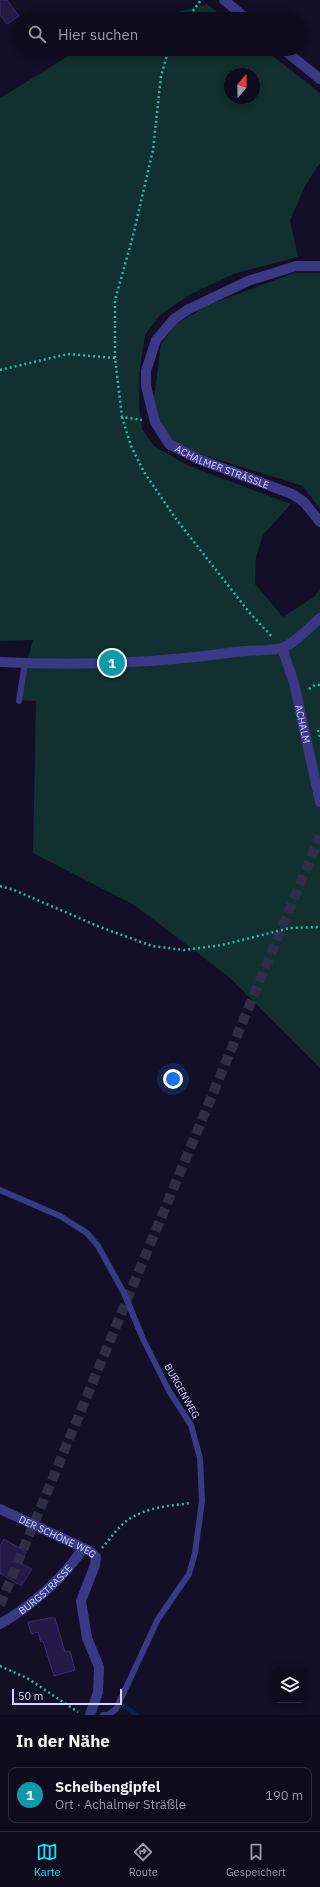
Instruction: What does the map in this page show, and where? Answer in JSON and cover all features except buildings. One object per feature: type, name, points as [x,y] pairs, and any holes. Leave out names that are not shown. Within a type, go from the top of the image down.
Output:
[{"type":"street","points":[[224,0],[239,12]]},
{"type":"street","points":[[292,56],[320,79]]},
{"type":"street","name":"ACHALMER STRÄSSLE","points":[[320,266],[296,266],[248,281],[189,308],[174,319],[156,340],[146,371],[146,386],[155,422],[169,444],[198,459],[292,494],[304,502],[320,522]]},
{"type":"street","points":[[0,662],[112,663],[202,657],[254,649],[282,648],[302,634],[320,618]]},
{"type":"street","name":"ACHALM","points":[[282,648],[294,683],[320,802]]},
{"type":"street","name":"DER SCHÖNE WEG","points":[[0,1509],[90,1551],[96,1557],[95,1565],[81,1601],[87,1638],[99,1667],[98,1692],[86,1714]]},
{"type":"street","name":"BURGSTRASSE","points":[[0,1624],[45,1591],[75,1560],[82,1548]]},
{"type":"lane","points":[[19,701],[25,663]]},
{"type":"lane","name":"BURGENWEG","points":[[0,1190],[60,1216],[87,1233],[98,1246],[124,1293],[143,1339],[169,1391],[191,1426],[200,1458],[202,1501],[195,1553],[189,1574],[158,1619],[116,1709],[108,1715],[103,1715]]},
{"type":"path","points":[[192,12],[201,0]]},
{"type":"path","points":[[167,56],[161,76],[153,150],[133,236],[115,300],[116,358],[122,417],[131,446],[144,472],[176,519],[249,612],[282,648]]},
{"type":"path","points":[[0,370],[68,354],[116,358]]},
{"type":"path","points":[[122,417],[155,422]]},
{"type":"path","points":[[309,689],[315,685],[320,685]]},
{"type":"path","points":[[0,886],[14,890],[100,927],[152,946],[184,950],[222,945],[290,928],[320,927]]},
{"type":"path","points":[[104,1545],[124,1523],[137,1514],[159,1507],[183,1504]]},
{"type":"path","points":[[0,1666],[27,1678],[61,1702],[86,1714]]},
{"type":"green space","points":[[207,4],[217,12],[178,12]]},
{"type":"green space","points":[[69,56],[273,56],[320,93],[320,163],[306,184],[290,220],[298,257],[233,274],[189,295],[160,315],[145,335],[139,374],[139,406],[142,429],[154,446],[187,465],[291,504],[263,535],[256,557],[255,584],[283,617],[315,596],[320,588],[320,1068],[229,977],[134,905],[33,853],[36,701],[16,700],[33,640],[0,641],[0,98]]},
{"type":"green space","points":[[294,273],[320,273],[320,509],[303,486],[200,454],[172,442],[159,421],[154,398],[161,344],[176,324],[206,306]]},
{"type":"waterway","points":[[122,1704],[137,1715]]},
{"type":"tunnel","points":[[0,1605],[320,836]]},
{"type":"place","name":"Scheibengipfel","points":[[112,663]]}]
